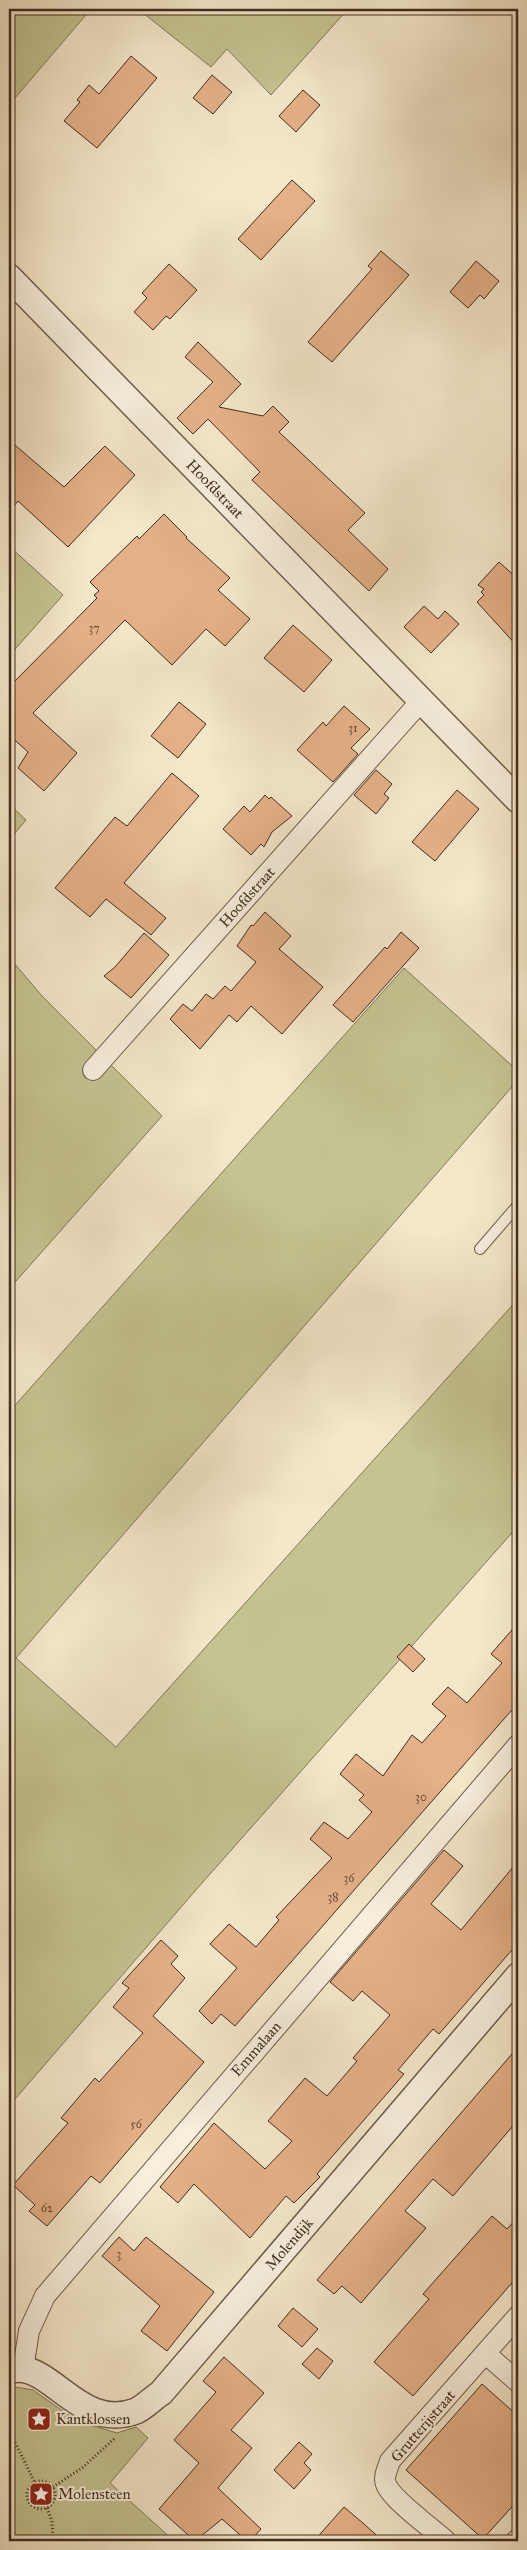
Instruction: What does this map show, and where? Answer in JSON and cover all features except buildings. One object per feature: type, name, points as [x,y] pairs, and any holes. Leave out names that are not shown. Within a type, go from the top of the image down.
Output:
[{"type":"street","name":"Hoofdstraat","points":[[9,277],[518,800]]},
{"type":"street","name":"Hoofdstraat","points":[[93,1070],[421,701]]},
{"type":"street","name":"Emmalaan","points":[[16,2370],[29,2331],[44,2296],[518,1745]]},
{"type":"street","name":"Molendijk","points":[[16,2370],[38,2374],[82,2407],[108,2414],[137,2410],[161,2393],[518,1976]]},
{"type":"street","name":"Grutterijstraat","points":[[446,2541],[392,2494],[385,2483],[390,2461],[518,2316]]},
{"type":"street","points":[[486,2354],[518,2382]]},
{"type":"lane","points":[[480,1249],[518,1205]]},
{"type":"path","points":[[53,2486],[100,2454],[126,2425],[126,2413]]},
{"type":"path","points":[[9,2430],[35,2483]]},
{"type":"path","points":[[47,2508],[36,2508],[28,2500],[30,2487],[42,2481],[53,2486]]},
{"type":"path","points":[[47,2508],[55,2498],[53,2486]]},
{"type":"path","points":[[47,2508],[52,2522],[53,2541]]},
{"type":"shaded area","points":[[9,9],[91,9],[9,105]]},
{"type":"shaded area","points":[[138,9],[348,9],[271,95],[227,49],[211,67]]},
{"type":"shaded area","points":[[9,546],[63,595],[9,656]]},
{"type":"shaded area","points":[[9,804],[26,820],[9,840]]},
{"type":"shaded area","points":[[9,957],[42,996],[162,1116],[9,1289]]},
{"type":"shaded area","points":[[404,968],[518,1071],[518,1080],[16,1658],[116,1747],[518,1299],[518,1526],[195,1891],[9,2106],[9,1412]]},
{"type":"shaded area","points":[[16,2387],[33,2390],[77,2421],[117,2433],[136,2427],[148,2438],[110,2483],[174,2541],[21,2541],[9,2532],[9,2388]]},
{"type":"place","name":"Kantklossen","points":[[39,2419]]},
{"type":"place","name":"Molensteen","points":[[41,2494]]}]
